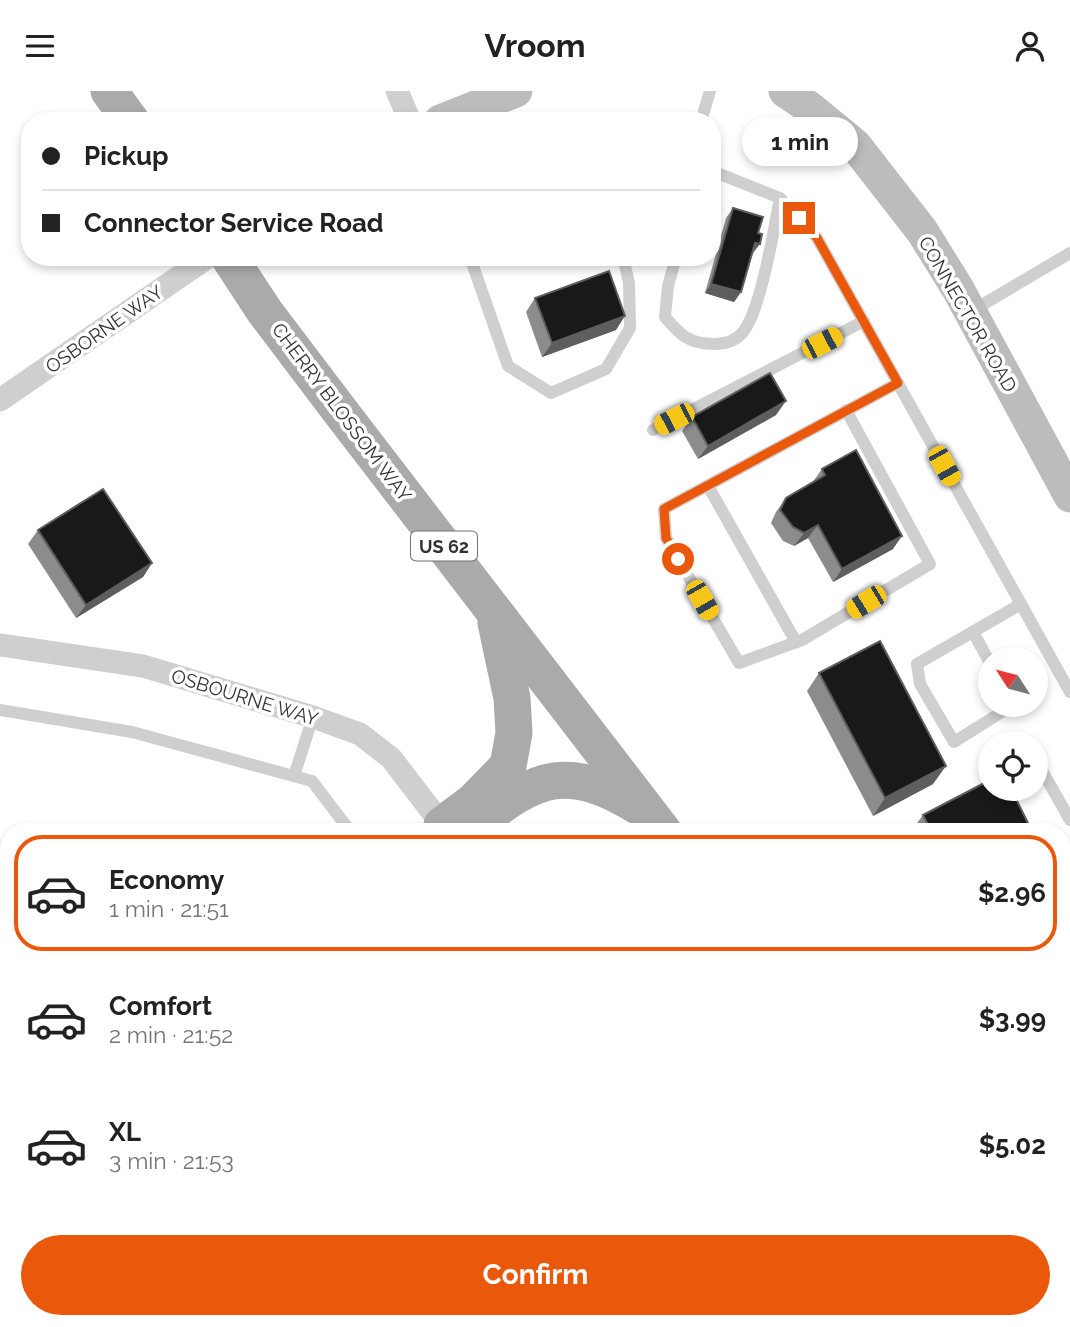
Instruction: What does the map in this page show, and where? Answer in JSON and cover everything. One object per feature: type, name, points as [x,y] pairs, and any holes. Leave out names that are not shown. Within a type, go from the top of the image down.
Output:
[{"type":"main road","points":[[109,91],[124,112]]},
{"type":"main road","points":[[463,112],[516,91]]},
{"type":"main road","name":"CONNECTOR ROAD","points":[[785,91],[855,145],[922,231],[970,312],[1070,495]]},
{"type":"main road","name":"CHERRY BLOSSOM WAY","points":[[235,266],[265,312],[656,822]]},
{"type":"main road","points":[[457,823],[508,766],[514,733],[512,698],[494,612]]},
{"type":"main road","points":[[463,823],[525,789],[554,779],[586,782],[619,795],[656,822]]},
{"type":"street","points":[[397,91],[406,112]]},
{"type":"street","name":"OSBORNE WAY","points":[[0,400],[195,266]]},
{"type":"street","name":"OSBOURNE WAY","points":[[0,645],[143,666],[313,717],[360,734],[391,758],[447,823]]},
{"type":"lane","points":[[704,112],[710,91]]},
{"type":"lane","points":[[721,175],[780,198],[817,238],[1070,692]]},
{"type":"lane","points":[[674,266],[668,286],[665,317],[680,335],[698,344],[724,344],[742,333],[755,303],[780,198]]},
{"type":"lane","points":[[970,312],[1070,253]]},
{"type":"lane","points":[[473,266],[508,366],[551,393],[606,369],[630,328],[629,283],[625,266]]},
{"type":"lane","points":[[653,430],[864,321]]},
{"type":"lane","points":[[846,410],[930,564],[796,642],[738,663],[666,538],[664,509],[846,410],[898,383]]},
{"type":"lane","points":[[708,486],[796,642]]},
{"type":"lane","points":[[994,717],[954,742],[920,684],[917,664],[1021,604]]},
{"type":"lane","points":[[974,632],[982,647]]},
{"type":"lane","points":[[0,710],[132,732],[312,781],[344,823]]},
{"type":"lane","points":[[294,776],[313,717]]},
{"type":"lane","points":[[1048,781],[1070,820]]},
{"type":"building","points":[[733,208],[763,217],[758,233],[762,234],[760,244],[755,243],[741,292],[711,284],[716,266],[721,266],[721,249]]},
{"type":"building","points":[[609,271],[625,316],[552,343],[535,298]]},
{"type":"building","points":[[770,373],[786,401],[708,446],[692,417]]},
{"type":"building","points":[[856,450],[902,536],[842,569],[818,525],[804,533],[793,527],[780,510],[786,498],[825,475],[822,469]]},
{"type":"building","points":[[103,489],[152,563],[86,605],[38,530]]},
{"type":"building","points":[[880,641],[946,766],[885,798],[819,673]]},
{"type":"building","points":[[978,786],[978,801],[1017,801],[1028,823],[927,823],[923,815]]},
{"type":"route","points":[[678,559],[666,538],[664,509],[898,383],[817,238],[799,218]]}]
